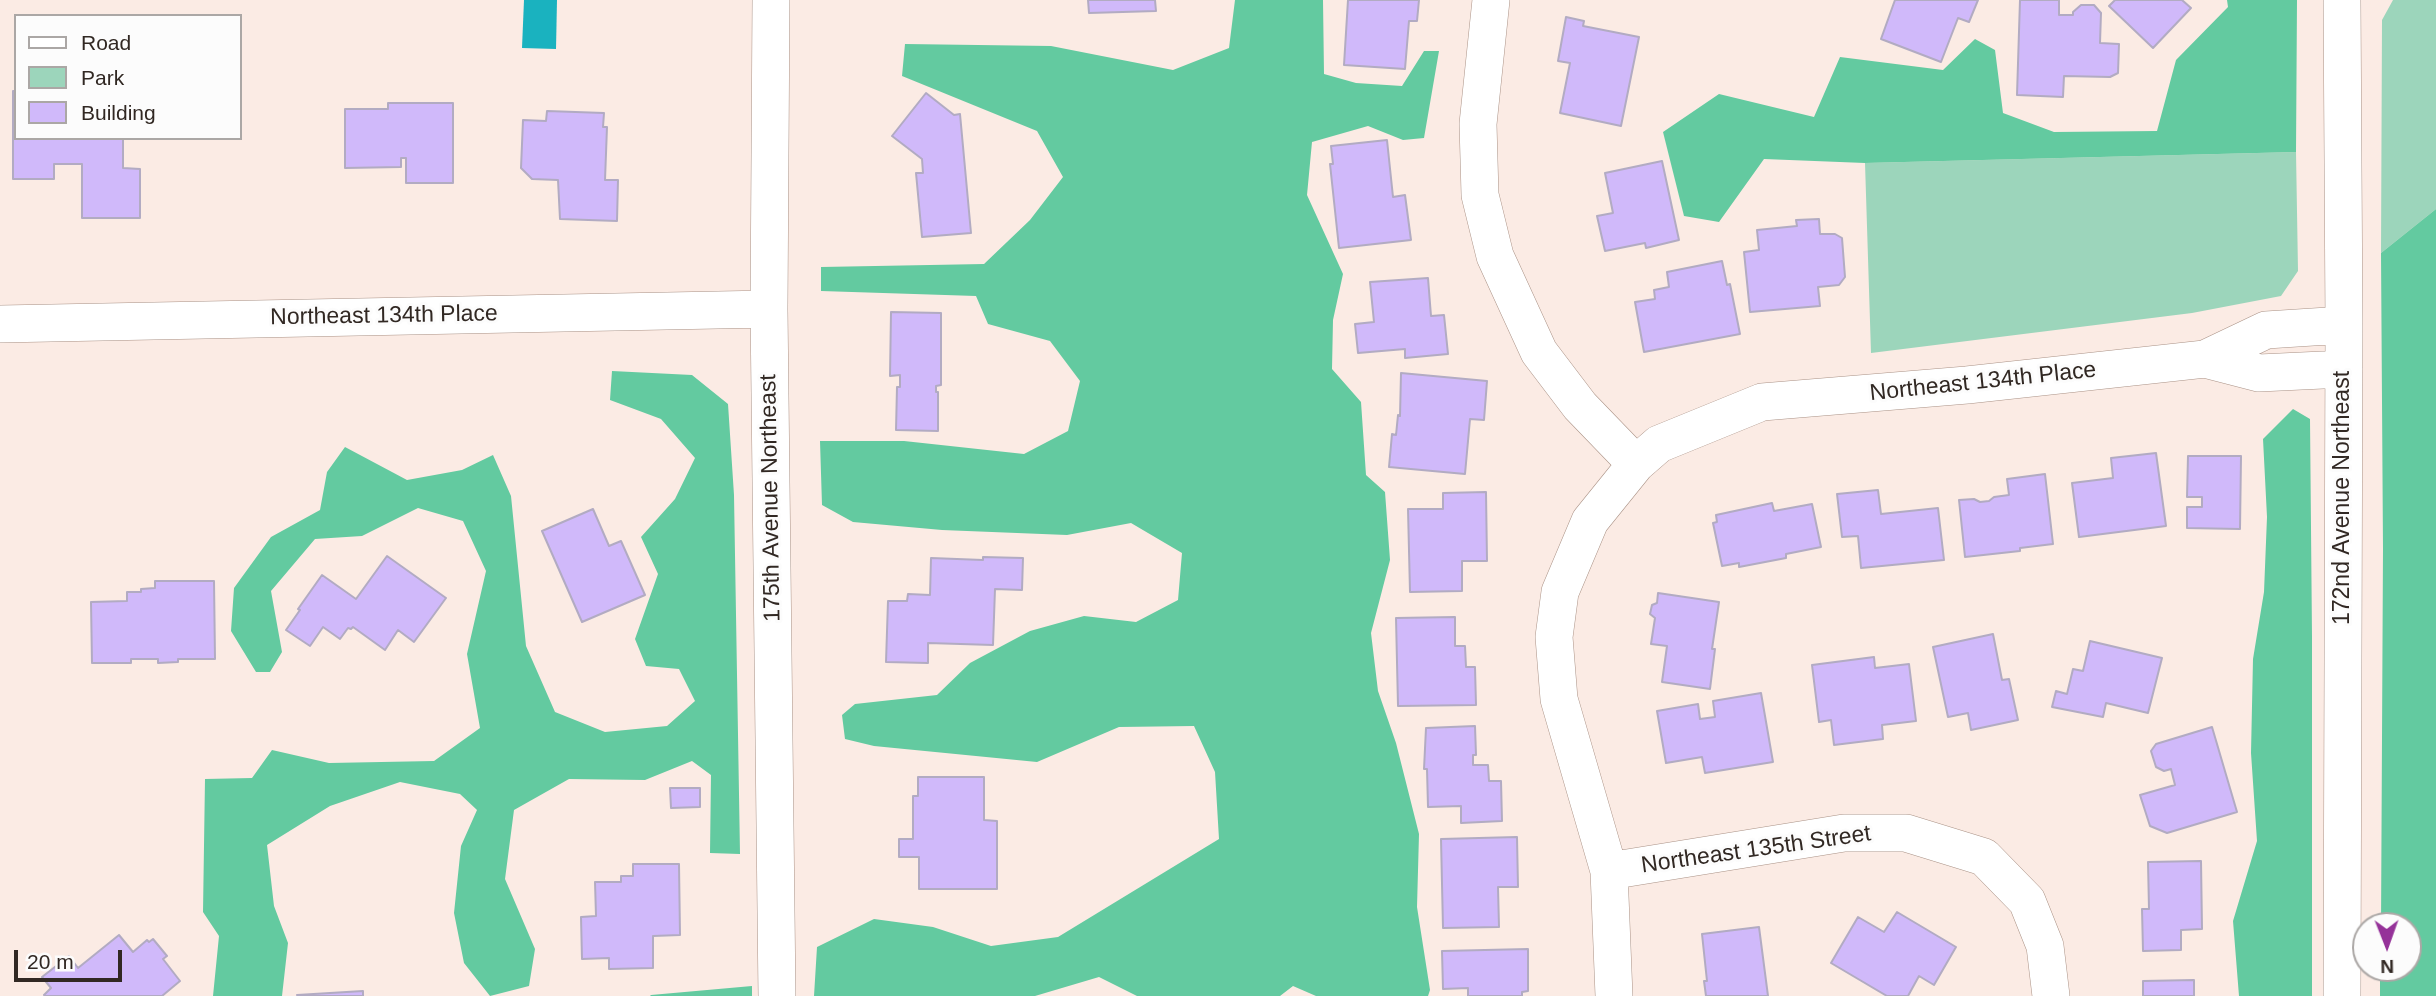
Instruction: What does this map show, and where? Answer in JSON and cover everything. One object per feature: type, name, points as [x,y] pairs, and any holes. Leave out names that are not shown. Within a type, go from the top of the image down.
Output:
[{"type":"street","name":"175th Avenue Northeast","points":[[771,0],[769,309],[777,996]]},
{"type":"street","points":[[1491,0],[1478,124],[1480,195],[1495,256],[1539,352],[1580,406],[1636,464]]},
{"type":"street","name":"172nd Avenue Northeast","points":[[2342,0],[2342,996]]},
{"type":"street","name":"Northeast 134th Place","points":[[0,324],[769,309]]},
{"type":"street","points":[[2205,359],[2266,330],[2344,325]]},
{"type":"street","name":"Northeast 134th Place","points":[[1614,996],[1609,871],[1559,699],[1554,637],[1560,592],[1590,521],[1636,464],[1659,444],[1762,402],[1967,385],[2205,359],[2259,373],[2344,369]]},
{"type":"street","name":"Northeast 135th Street","points":[[1609,871],[1844,833],[1906,833],[1984,857],[2027,901],[2045,946],[2051,996]]},
{"type":"green space","points":[[1235,0],[1323,0],[1324,74],[1356,83],[1402,86],[1424,51],[1439,51],[1424,138],[1403,140],[1368,126],[1312,142],[1307,195],[1343,274],[1333,320],[1332,369],[1361,402],[1366,475],[1385,492],[1390,560],[1371,633],[1378,691],[1396,743],[1419,834],[1417,907],[1430,990],[1428,996],[1316,996],[1293,986],[1280,996],[1137,996],[1099,977],[1035,996],[814,996],[817,947],[874,919],[933,927],[991,946],[1058,937],[1219,839],[1215,772],[1194,726],[1119,727],[1037,762],[874,746],[845,739],[842,715],[855,704],[937,695],[970,663],[1030,631],[1084,616],[1136,622],[1178,600],[1182,553],[1131,523],[1067,535],[942,530],[853,522],[822,505],[820,441],[904,441],[1024,454],[1068,431],[1080,381],[1050,341],[988,324],[976,296],[821,291],[821,267],[984,264],[1030,220],[1063,177],[1037,131],[902,76],[905,44],[1051,46],[1173,70],[1229,48]]},
{"type":"green space","points":[[2227,0],[2297,0],[2296,152],[1865,163],[1764,159],[1719,222],[1684,216],[1663,132],[1719,94],[1814,117],[1840,57],[1943,70],[1975,39],[1995,50],[2003,113],[2054,132],[2157,131],[2176,60],[2228,7]]},
{"type":"green space","points":[[2393,0],[2436,0],[2436,209],[2381,253],[2382,20]]},
{"type":"green space","points":[[2296,152],[2298,271],[2281,296],[2192,313],[1871,353],[1865,163]]},
{"type":"green space","points":[[2436,209],[2436,996],[2380,996],[2380,982],[2422,982],[2422,912],[2381,912],[2381,253]]},
{"type":"green space","points":[[612,371],[692,375],[728,404],[734,495],[740,854],[710,853],[711,775],[692,761],[645,780],[569,779],[514,810],[505,879],[535,949],[529,986],[490,996],[464,963],[454,913],[461,846],[477,810],[460,794],[400,782],[330,806],[267,845],[274,906],[288,943],[282,996],[213,996],[219,936],[203,912],[205,779],[252,778],[272,750],[329,763],[434,761],[480,728],[467,654],[486,571],[463,521],[418,508],[362,536],[315,539],[271,591],[282,652],[270,672],[256,672],[231,631],[234,588],[271,537],[320,510],[327,472],[345,447],[407,480],[462,470],[493,455],[511,496],[526,646],[555,712],[605,732],[667,726],[695,701],[679,669],[646,666],[635,639],[658,574],[641,537],[675,499],[695,458],[661,419],[610,400]]},
{"type":"green space","points":[[2293,409],[2310,419],[2312,996],[2239,996],[2233,921],[2257,841],[2251,753],[2253,659],[2264,592],[2267,517],[2263,439]]},
{"type":"green space","points":[[752,986],[752,996],[650,996],[651,995]]},
{"type":"water","points":[[524,0],[557,0],[556,49],[522,48]]},
{"type":"building","points":[[1088,0],[1155,0],[1156,11],[1089,13]]},
{"type":"building","points":[[1348,0],[1419,0],[1417,21],[1409,21],[1405,69],[1344,65]]},
{"type":"building","points":[[1895,0],[1978,0],[1969,22],[1958,18],[1941,62],[1881,39]]},
{"type":"building","points":[[2020,0],[2059,0],[2059,15],[2073,15],[2081,5],[2094,5],[2101,13],[2100,43],[2119,44],[2118,73],[2110,77],[2064,76],[2063,97],[2017,95]]},
{"type":"building","points":[[2115,0],[2182,0],[2191,8],[2153,48],[2109,6]]},
{"type":"building","points":[[1566,17],[1584,21],[1583,26],[1639,37],[1621,126],[1560,113],[1570,63],[1558,61]]},
{"type":"building","points":[[14,91],[14,140],[123,140],[123,168],[140,169],[140,218],[82,218],[82,164],[54,164],[54,179],[13,179]]},
{"type":"building","points":[[926,93],[954,115],[960,114],[971,233],[922,237],[916,173],[923,173],[922,159],[892,136]]},
{"type":"building","points":[[388,103],[453,103],[453,183],[406,183],[406,158],[401,158],[401,167],[345,168],[345,109],[388,109]]},
{"type":"building","points":[[547,111],[604,113],[603,127],[607,127],[605,180],[618,180],[617,221],[560,219],[558,180],[532,179],[521,168],[523,120],[546,121]]},
{"type":"building","points":[[1387,140],[1393,197],[1405,195],[1411,240],[1339,248],[1330,164],[1333,164],[1331,146]]},
{"type":"building","points":[[1662,161],[1679,240],[1646,248],[1645,243],[1605,251],[1597,216],[1613,213],[1605,173]]},
{"type":"building","points":[[1819,219],[1820,234],[1835,234],[1842,238],[1845,277],[1839,285],[1818,287],[1820,306],[1750,312],[1744,252],[1759,250],[1757,230],[1797,226],[1796,220]]},
{"type":"building","points":[[1722,261],[1727,285],[1730,284],[1740,334],[1644,352],[1635,302],[1655,299],[1654,290],[1669,287],[1667,272]]},
{"type":"building","points":[[1428,278],[1431,316],[1444,315],[1448,354],[1405,358],[1405,349],[1358,353],[1355,324],[1374,322],[1370,282]]},
{"type":"building","points":[[891,312],[941,313],[941,385],[936,386],[938,431],[896,430],[897,387],[900,387],[900,375],[890,376]]},
{"type":"building","points":[[1401,373],[1487,381],[1484,420],[1470,419],[1465,474],[1389,467],[1392,434],[1396,435],[1398,415],[1400,416]]},
{"type":"building","points":[[2156,453],[2166,526],[2079,537],[2072,483],[2113,478],[2111,458]]},
{"type":"building","points":[[2188,456],[2241,456],[2240,529],[2187,528],[2187,507],[2202,507],[2202,497],[2187,497]]},
{"type":"building","points":[[2045,474],[2053,544],[2020,548],[2020,551],[1965,557],[1959,500],[1974,499],[1980,502],[2009,495],[2007,479]]},
{"type":"building","points":[[1878,490],[1881,514],[1938,508],[1944,560],[1861,568],[1858,536],[1842,537],[1837,494]]},
{"type":"building","points":[[1486,492],[1487,561],[1462,561],[1462,591],[1410,592],[1408,509],[1443,509],[1443,493]]},
{"type":"building","points":[[1772,503],[1774,511],[1812,504],[1821,547],[1786,554],[1786,558],[1739,567],[1739,563],[1722,566],[1713,523],[1717,522],[1716,515]]},
{"type":"building","points":[[593,509],[609,546],[621,541],[645,595],[582,622],[542,531]]},
{"type":"building","points":[[387,556],[446,598],[414,642],[398,630],[385,650],[353,627],[348,628],[340,639],[323,627],[310,646],[286,630],[322,575],[356,599]]},
{"type":"building","points":[[983,557],[1023,558],[1022,590],[995,589],[993,645],[928,643],[928,663],[886,662],[888,601],[907,601],[908,594],[930,595],[931,558],[983,560]]},
{"type":"building","points":[[155,581],[214,581],[215,659],[178,659],[178,662],[158,663],[158,659],[131,659],[131,663],[92,663],[91,602],[127,601],[127,592],[155,588]]},
{"type":"building","points":[[1658,593],[1719,602],[1712,649],[1715,649],[1710,689],[1662,682],[1667,646],[1651,644],[1655,618],[1650,614],[1652,605],[1657,603]]},
{"type":"building","points":[[1455,617],[1455,646],[1465,646],[1466,667],[1475,667],[1476,705],[1398,706],[1396,618]]},
{"type":"building","points":[[1993,634],[2002,680],[2009,679],[2018,720],[1971,730],[1968,713],[1948,717],[1933,647]]},
{"type":"building","points":[[2090,641],[2162,658],[2148,713],[2106,703],[2103,717],[2052,707],[2056,691],[2067,694],[2073,669],[2083,671]]},
{"type":"building","points":[[1874,657],[1875,668],[1909,664],[1916,721],[1882,725],[1883,739],[1834,745],[1831,720],[1819,722],[1812,665]]},
{"type":"building","points":[[1761,693],[1773,762],[1705,773],[1702,757],[1666,763],[1657,711],[1698,704],[1700,719],[1715,717],[1713,701]]},
{"type":"building","points":[[1475,726],[1476,755],[1473,755],[1473,765],[1488,765],[1489,781],[1501,781],[1502,821],[1461,823],[1461,806],[1428,807],[1427,769],[1424,769],[1426,728]]},
{"type":"building","points":[[2212,727],[2237,812],[2167,833],[2150,826],[2140,795],[2175,785],[2171,769],[2164,771],[2156,767],[2151,751],[2156,744]]},
{"type":"building","points":[[918,777],[984,777],[984,820],[997,821],[997,889],[919,889],[919,857],[899,857],[899,839],[913,839],[913,796],[918,796]]},
{"type":"building","points":[[670,788],[700,788],[700,807],[671,808]]},
{"type":"building","points":[[1517,837],[1518,887],[1498,887],[1499,927],[1443,928],[1441,839]]},
{"type":"building","points":[[2201,861],[2202,929],[2181,930],[2181,950],[2143,951],[2142,909],[2149,909],[2148,862]]},
{"type":"building","points":[[633,864],[679,864],[680,935],[653,936],[653,968],[609,969],[609,958],[582,959],[581,917],[596,916],[595,882],[621,882],[621,876],[633,876]]},
{"type":"building","points":[[1897,912],[1956,947],[1934,985],[1919,976],[1908,996],[1887,996],[1831,963],[1858,917],[1884,932]]},
{"type":"building","points":[[1759,927],[1768,996],[1706,996],[1702,934]]},
{"type":"building","points":[[119,935],[133,952],[147,940],[149,942],[153,939],[167,956],[163,959],[180,981],[162,996],[44,995],[51,988],[42,977],[69,956],[78,968]]},
{"type":"building","points":[[1528,949],[1528,991],[1522,992],[1522,996],[1468,996],[1468,988],[1443,989],[1442,951]]},
{"type":"building","points":[[2194,980],[2194,996],[2143,996],[2143,981]]},
{"type":"building","points":[[363,991],[363,996],[297,995]]}]
